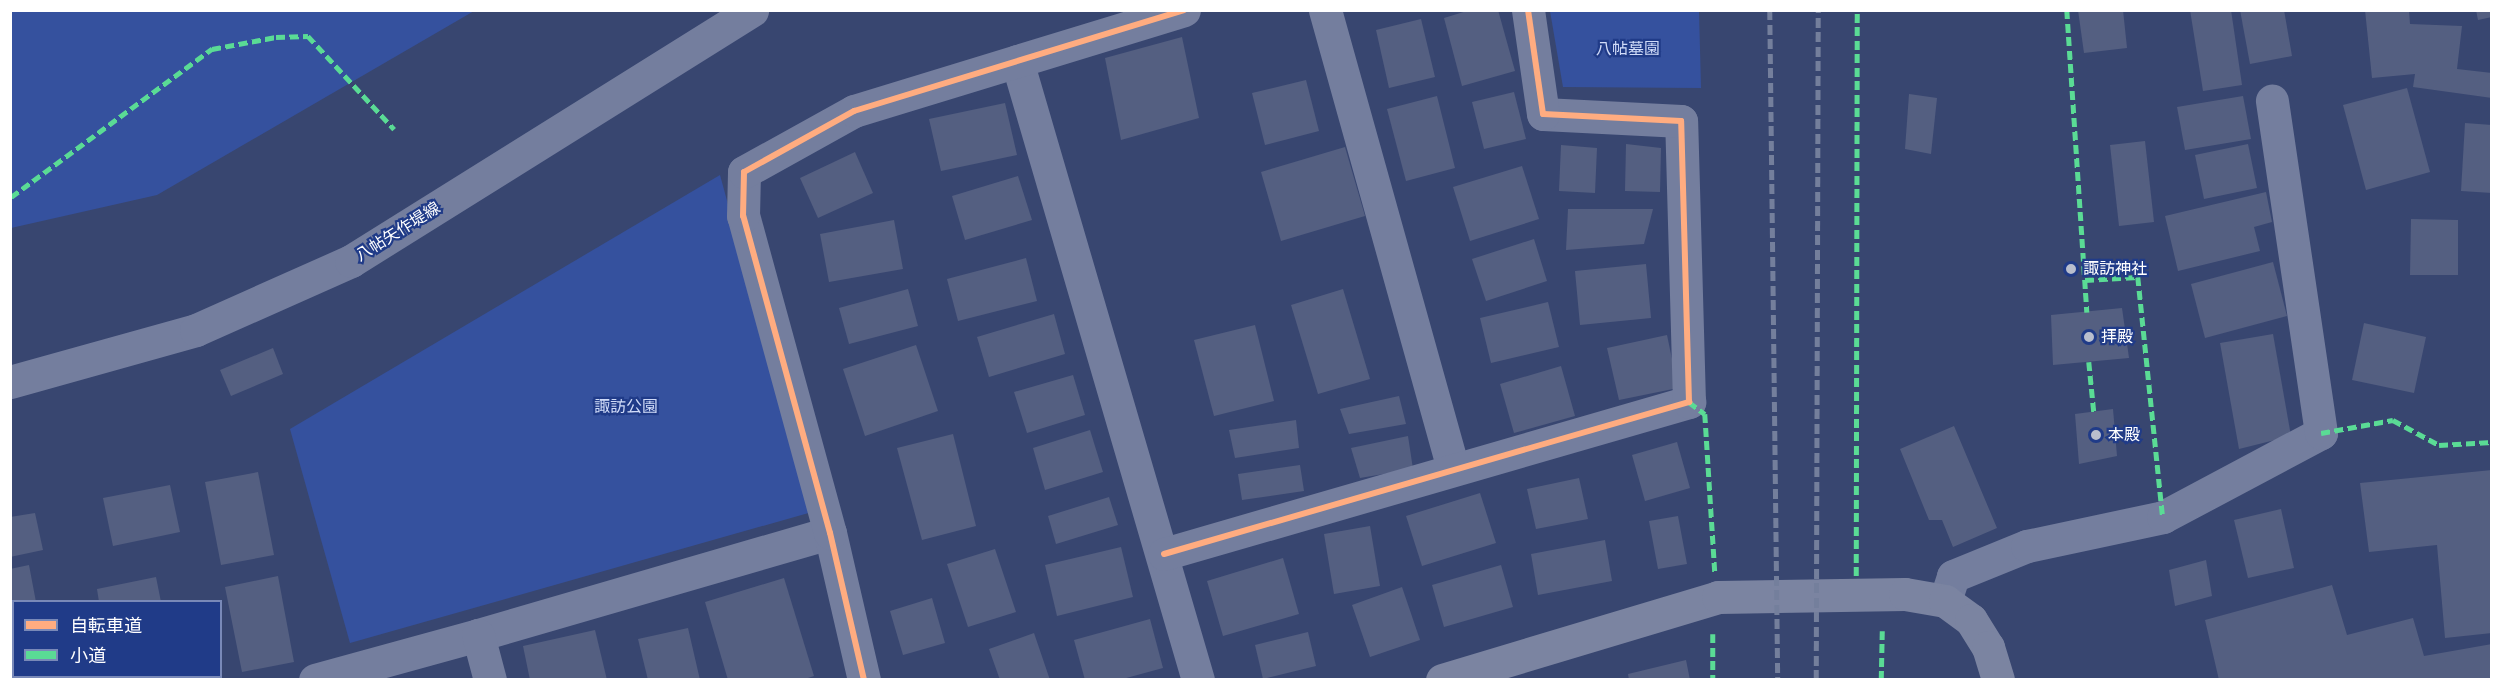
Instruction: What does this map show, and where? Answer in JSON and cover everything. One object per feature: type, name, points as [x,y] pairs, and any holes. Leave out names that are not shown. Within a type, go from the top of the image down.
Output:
[{"type":"street","name":"八帖矢作堤線","points":[[10,382],[196,330],[351,261],[752,10]]},
{"type":"street","points":[[864,680],[830,533],[744,216],[744,172],[854,111],[1184,10]]},
{"type":"street","points":[[1325,10],[1453,468]]},
{"type":"street","points":[[1164,554],[1453,468],[1689,402],[1681,121],[1543,114],[1528,10]]},
{"type":"street","points":[[1017,61],[1164,554],[1198,680]]},
{"type":"street","points":[[1945,601],[1953,576],[2027,546],[2163,517],[2321,433],[2272,101]]},
{"type":"street","points":[[315,680],[830,533]]},
{"type":"street","points":[[1442,680],[1719,597],[1905,594],[1945,601],[1971,620],[1988,647],[1998,680]]},
{"type":"street","points":[[478,635],[490,680]]},
{"type":"green space","points":[[10,11],[474,11],[157,195],[11,228]]},
{"type":"green space","name":"八帖墓園","points":[[1550,11],[1699,11],[1701,88],[1563,87]]},
{"type":"green space","name":"諏訪公園","points":[[720,175],[812,512],[350,643],[290,429]]},
{"type":"building","points":[[1470,10],[1498,10],[1515,71],[1462,86],[1444,18]]},
{"type":"building","points":[[2078,10],[2123,10],[2127,48],[2084,53]]},
{"type":"building","points":[[2190,10],[2231,10],[2242,85],[2203,91]]},
{"type":"building","points":[[2240,10],[2284,10],[2292,56],[2250,64]]},
{"type":"building","points":[[2365,10],[2409,10],[2410,24],[2462,26],[2457,69],[2492,73],[2492,98],[2413,87],[2415,74],[2372,78]]},
{"type":"building","points":[[2476,10],[2492,10],[2492,17],[2478,20]]},
{"type":"building","points":[[1421,19],[1435,77],[1389,88],[1376,30]]},
{"type":"building","points":[[1182,37],[1199,118],[1121,140],[1105,58]]},
{"type":"building","points":[[1306,80],[1319,131],[1265,145],[1252,93]]},
{"type":"building","points":[[2407,88],[2430,172],[2366,190],[2343,105]]},
{"type":"building","points":[[1514,92],[1526,139],[1484,149],[1472,102]]},
{"type":"building","points":[[1909,94],[1937,98],[1931,154],[1905,149]]},
{"type":"building","points":[[1437,96],[1455,168],[1406,181],[1387,109]]},
{"type":"building","points":[[2243,96],[2251,139],[2185,150],[2177,107]]},
{"type":"building","points":[[1005,103],[1017,155],[941,171],[929,119]]},
{"type":"building","points":[[2465,123],[2492,125],[2492,193],[2461,191]]},
{"type":"building","points":[[2145,141],[2154,222],[2119,226],[2110,145]]},
{"type":"building","points":[[1626,144],[1661,148],[1660,192],[1625,191]]},
{"type":"building","points":[[2248,144],[2257,188],[2204,199],[2195,155]]},
{"type":"building","points":[[1561,145],[1597,148],[1595,193],[1559,191]]},
{"type":"building","points":[[1345,147],[1365,216],[1281,241],[1261,172]]},
{"type":"building","points":[[855,152],[873,193],[818,218],[800,178]]},
{"type":"building","points":[[1522,166],[1539,219],[1470,241],[1453,187]]},
{"type":"building","points":[[1018,176],[1032,220],[965,240],[952,196]]},
{"type":"building","points":[[2266,192],[2272,222],[2254,227],[2260,251],[2178,271],[2165,216]]},
{"type":"building","points":[[1568,209],[1653,209],[1644,244],[1566,250]]},
{"type":"building","points":[[2411,219],[2458,220],[2458,275],[2410,275]]},
{"type":"building","points":[[894,220],[903,269],[829,282],[820,234]]},
{"type":"building","points":[[1534,239],[1547,281],[1486,301],[1472,259]]},
{"type":"building","points":[[1026,258],[1037,301],[958,321],[947,279]]},
{"type":"building","points":[[2273,262],[2287,316],[2205,338],[2191,284]]},
{"type":"building","points":[[1646,264],[1651,318],[1580,325],[1575,271]]},
{"type":"building","points":[[908,289],[918,326],[849,344],[839,308]]},
{"type":"building","points":[[1343,289],[1370,379],[1318,394],[1291,305]]},
{"type":"building","points":[[1548,302],[1559,347],[1491,363],[1480,318]]},
{"type":"building","name":"拝殿","points":[[2122,308],[2129,358],[2053,365],[2051,315]]},
{"type":"building","points":[[1054,314],[1065,354],[989,377],[977,337]]},
{"type":"building","points":[[2364,323],[2426,337],[2414,393],[2352,380]]},
{"type":"building","points":[[1255,325],[1274,401],[1214,416],[1194,340]]},
{"type":"building","points":[[2273,334],[2291,436],[2239,449],[2220,343]]},
{"type":"building","points":[[1667,335],[1678,388],[1619,400],[1607,348]]},
{"type":"building","points":[[916,345],[938,411],[865,436],[843,369]]},
{"type":"building","points":[[273,348],[283,374],[231,396],[220,370]]},
{"type":"building","points":[[1561,366],[1575,416],[1514,433],[1500,384]]},
{"type":"building","points":[[1073,375],[1085,415],[1027,433],[1014,392]]},
{"type":"building","points":[[1399,396],[1406,424],[1349,434],[1340,409]]},
{"type":"building","name":"本殿","points":[[2113,409],[2117,456],[2079,464],[2075,414]]},
{"type":"building","points":[[1296,420],[1299,448],[1235,458],[1229,430]]},
{"type":"building","points":[[1954,426],[1997,528],[1953,547],[1942,520],[1929,520],[1900,449]]},
{"type":"building","points":[[1090,430],[1103,472],[1045,490],[1033,448]]},
{"type":"building","points":[[953,434],[976,526],[922,540],[897,448]]},
{"type":"building","points":[[1408,436],[1413,469],[1360,478],[1351,448]]},
{"type":"building","points":[[1677,442],[1690,488],[1645,501],[1632,455]]},
{"type":"building","points":[[1300,465],[1304,491],[1242,500],[1238,474]]},
{"type":"building","points":[[2492,470],[2492,633],[2445,638],[2437,545],[2369,552],[2360,483]]},
{"type":"building","points":[[258,472],[274,555],[221,565],[205,482]]},
{"type":"building","points":[[1579,478],[1588,519],[1536,529],[1527,489]]},
{"type":"building","points":[[170,485],[180,532],[113,546],[103,498]]},
{"type":"building","points":[[1480,493],[1496,543],[1422,566],[1406,516]]},
{"type":"building","points":[[1109,497],[1118,525],[1056,544],[1048,516]]},
{"type":"building","points":[[2281,509],[2294,568],[2248,578],[2234,520]]},
{"type":"building","points":[[35,513],[43,550],[10,557],[10,517]]},
{"type":"building","points":[[1678,516],[1687,564],[1658,569],[1649,521]]},
{"type":"building","points":[[1370,526],[1380,586],[1334,594],[1324,534]]},
{"type":"building","points":[[1605,540],[1612,581],[1538,595],[1531,554]]},
{"type":"building","points":[[1121,547],[1133,597],[1057,616],[1045,565]]},
{"type":"building","points":[[995,549],[1016,612],[968,627],[947,564]]},
{"type":"building","points":[[1283,558],[1299,614],[1223,636],[1207,581]]},
{"type":"building","points":[[2206,560],[2212,596],[2175,606],[2169,570]]},
{"type":"building","points":[[29,565],[36,600],[12,600],[10,613],[10,569]]},
{"type":"building","points":[[1501,565],[1513,607],[1444,627],[1432,585]]},
{"type":"building","points":[[278,576],[294,662],[242,672],[225,587]]},
{"type":"building","points":[[156,577],[161,600],[99,600],[97,589]]},
{"type":"building","points":[[784,578],[814,676],[802,680],[728,680],[705,602]]},
{"type":"building","points":[[2332,585],[2347,635],[2413,618],[2424,656],[2492,644],[2492,680],[2219,680],[2205,620]]},
{"type":"building","points":[[1402,587],[1420,640],[1370,657],[1352,605]]},
{"type":"building","points":[[932,598],[945,643],[903,655],[890,611]]},
{"type":"building","points":[[1150,619],[1163,668],[1119,680],[1085,680],[1074,640]]},
{"type":"building","points":[[688,628],[700,680],[648,680],[638,639]]},
{"type":"building","points":[[595,630],[607,680],[530,680],[523,646]]},
{"type":"building","points":[[1308,632],[1316,666],[1263,679],[1255,645]]},
{"type":"building","points":[[1034,633],[1050,680],[1000,680],[989,649]]},
{"type":"building","points":[[12,654],[12,678],[24,678],[10,680]]},
{"type":"building","points":[[1686,660],[1690,680],[1629,680],[1628,674]]},
{"type":"building","points":[[114,678],[176,678],[177,680],[115,680]]},
{"type":"railway","points":[[1770,10],[1778,680]]},
{"type":"railway","points":[[1816,680],[1818,10]]},
{"type":"marked path","points":[[1856,576],[1857,10]]},
{"type":"marked path","points":[[2067,10],[2087,312]]},
{"type":"marked path","points":[[11,197],[212,49],[276,37],[308,36],[394,129]]},
{"type":"marked path","points":[[2085,280],[2138,277],[2163,517]]},
{"type":"marked path","points":[[2089,362],[2094,412]]},
{"type":"marked path","points":[[1689,402],[1705,414],[1715,572]]},
{"type":"marked path","points":[[2321,433],[2393,420],[2439,445],[2492,442]]},
{"type":"marked path","points":[[1881,680],[1882,631]]},
{"type":"marked path","points":[[1713,634],[1713,680]]},
{"type":"cycle path","points":[[864,680],[830,533],[743,216],[744,172],[854,111],[1184,10]]},
{"type":"cycle path","points":[[1164,554],[1689,402],[1681,121],[1543,114],[1528,10]]},
{"type":"place","name":"諏訪神社","points":[[2071,269]]},
{"type":"place","name":"拝殿","points":[[2089,337]]},
{"type":"place","name":"本殿","points":[[2096,435]]}]
